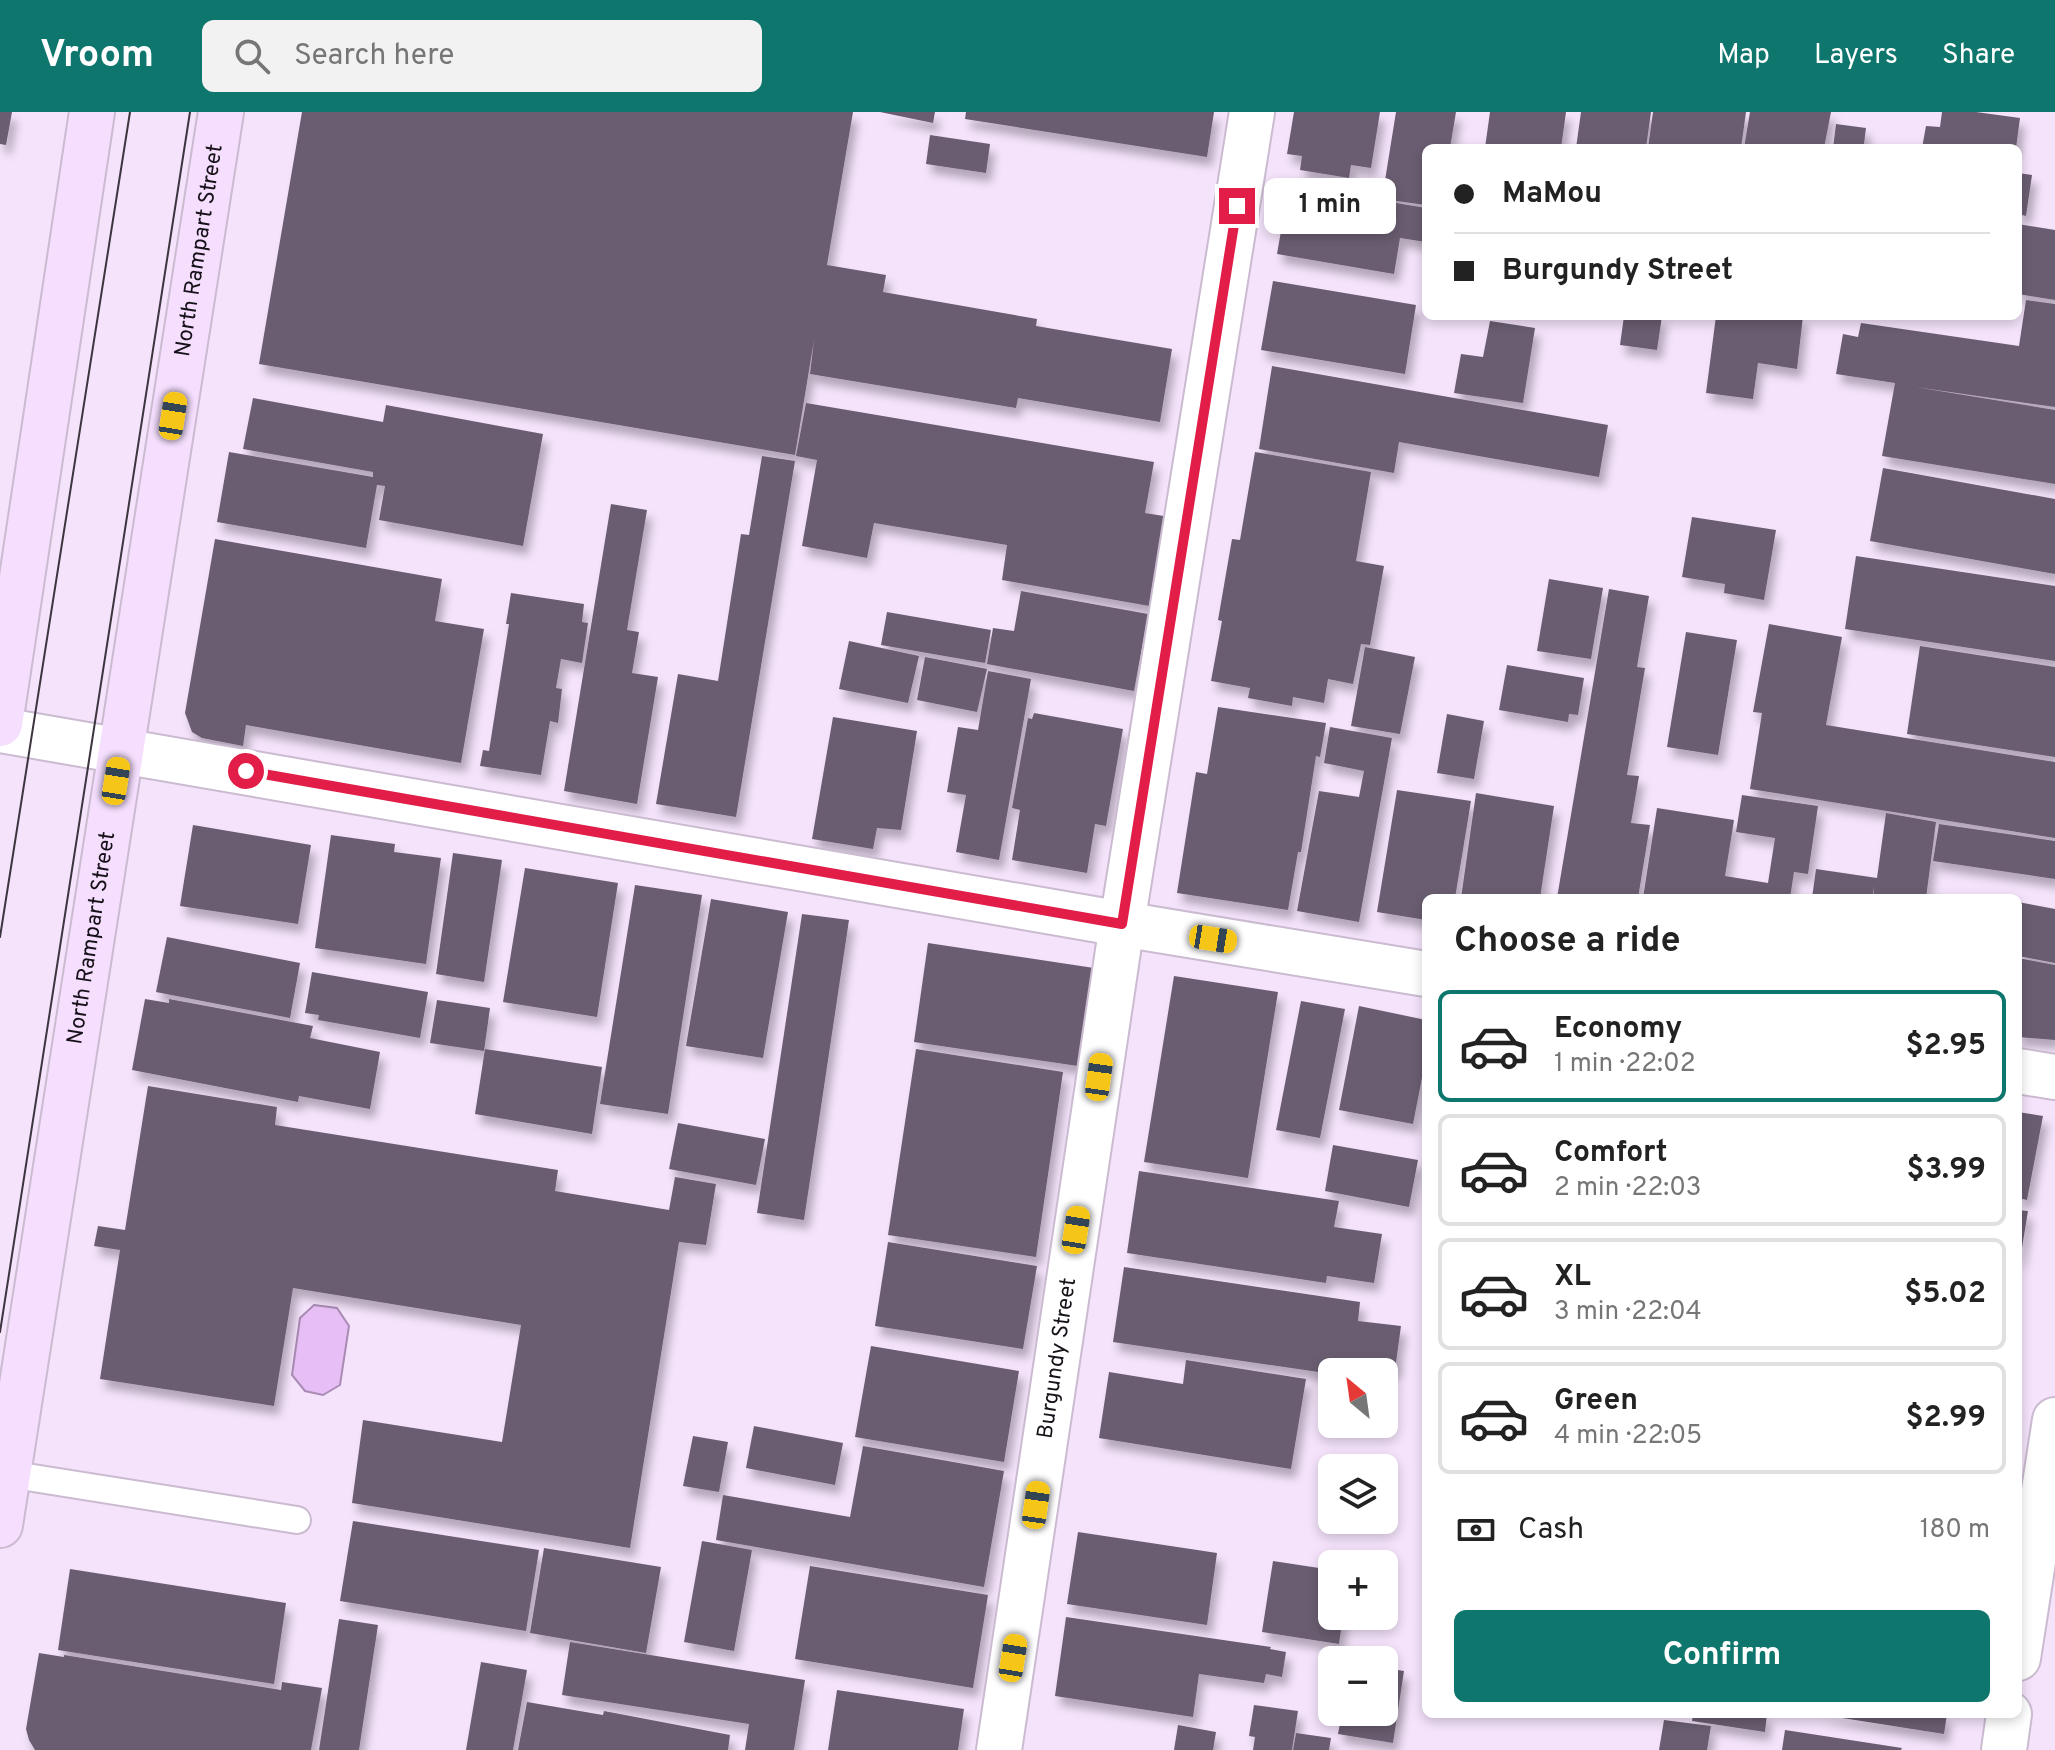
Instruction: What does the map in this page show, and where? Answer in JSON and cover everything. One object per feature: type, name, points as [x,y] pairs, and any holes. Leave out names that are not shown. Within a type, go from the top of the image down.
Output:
[{"type":"main road","points":[[0,727],[12,555],[92,112]]},
{"type":"main road","name":"North Rampart Street","points":[[0,1525],[221,112]]},
{"type":"street","name":"Burgundy Street","points":[[999,1750],[1122,924],[1252,112]]},
{"type":"street","points":[[0,727],[1122,924],[1422,973]]},
{"type":"street","points":[[2022,1072],[2055,1077]]},
{"type":"street","points":[[2022,1632],[2055,1420]]},
{"type":"street","points":[[2004,1750],[2008,1718]]},
{"type":"lane","points":[[8,1474],[297,1520]]},
{"type":"shaded area","points":[[314,1305],[337,1308],[349,1326],[340,1385],[323,1395],[305,1391],[292,1375],[300,1318]]},
{"type":"building","points":[[0,112],[12,112],[6,145],[0,144]]},
{"type":"building","points":[[302,112],[853,112],[827,265],[886,275],[883,292],[1037,319],[1036,326],[1172,349],[1160,422],[1018,398],[1016,408],[810,374],[814,340],[795,455],[259,364]]},
{"type":"building","points":[[880,112],[935,112],[933,123]]},
{"type":"building","points":[[966,112],[1214,112],[1207,157],[965,119]]},
{"type":"building","points":[[1294,112],[1380,112],[1371,168],[1351,165],[1349,178],[1300,170],[1302,156],[1287,154]]},
{"type":"building","points":[[1396,112],[1456,112],[1451,144],[1422,144],[1422,204],[1382,199]]},
{"type":"building","points":[[1490,112],[1566,112],[1562,144],[1486,144]]},
{"type":"building","points":[[1581,112],[1651,112],[1647,144],[1577,144]]},
{"type":"building","points":[[1653,112],[1746,112],[1742,144],[1649,144]]},
{"type":"building","points":[[1750,112],[1831,112],[1825,144],[1745,144]]},
{"type":"building","points":[[1942,112],[1976,112],[2020,118],[2017,144],[1923,144],[1926,126],[1940,127]]},
{"type":"building","points":[[1836,124],[1866,128],[1864,144],[1834,144]]},
{"type":"building","points":[[930,135],[990,144],[986,173],[926,164]]},
{"type":"building","points":[[2022,174],[2032,175],[2026,216],[2022,215]]},
{"type":"building","points":[[1289,185],[1422,207],[1422,241],[1400,238],[1394,274],[1277,254]]},
{"type":"building","points":[[2022,225],[2055,230],[2055,300],[2022,295]]},
{"type":"building","points":[[1273,281],[1416,305],[1405,374],[1261,350]]},
{"type":"building","points":[[2026,300],[2055,304],[2055,407],[1915,387],[2055,410],[2055,484],[1882,456],[1895,383],[1836,374],[1843,334],[1858,337],[1861,323],[2019,346]]},
{"type":"building","points":[[1623,320],[1661,320],[1657,350],[1620,345]]},
{"type":"building","points":[[1715,320],[1803,320],[1797,369],[1758,363],[1753,399],[1706,393]]},
{"type":"building","points":[[1490,321],[1535,328],[1523,403],[1454,393],[1461,354],[1483,357]]},
{"type":"building","points":[[1272,366],[1608,425],[1599,477],[1399,442],[1394,473],[1259,449]]},
{"type":"building","points":[[253,398],[383,422],[386,405],[543,434],[523,546],[379,520],[385,486],[377,485],[366,548],[217,522],[229,452],[373,477],[373,472],[243,449]]},
{"type":"building","points":[[806,403],[1154,462],[1145,513],[1170,517],[1155,607],[1002,580],[1007,545],[874,523],[867,558],[802,546],[817,460],[796,456]]},
{"type":"building","points":[[1255,452],[1371,472],[1356,561],[1384,566],[1370,645],[1361,644],[1353,684],[1328,679],[1324,703],[1293,697],[1292,706],[1248,698],[1250,688],[1211,681],[1232,539],[1240,540]]},
{"type":"building","points":[[762,456],[795,461],[736,817],[656,804],[678,674],[718,681],[741,534],[749,535]]},
{"type":"building","points":[[1883,468],[2055,499],[2055,574],[1870,541]]},
{"type":"building","points":[[611,504],[647,510],[627,630],[639,632],[632,673],[658,677],[637,804],[564,791]]},
{"type":"building","points":[[1692,517],[1776,530],[1764,600],[1724,593],[1725,584],[1682,577]]},
{"type":"building","points":[[215,539],[442,579],[435,621],[484,629],[461,763],[246,725],[243,746],[202,738],[192,732],[185,713]]},
{"type":"building","points":[[1856,556],[2055,586],[2055,661],[1845,629]]},
{"type":"building","points":[[1549,579],[1603,588],[1591,659],[1537,651]]},
{"type":"building","points":[[1609,589],[1649,596],[1637,667],[1645,668],[1627,775],[1639,776],[1631,823],[1650,825],[1639,894],[1558,894]]},
{"type":"building","points":[[1021,591],[1148,614],[1134,691],[987,664],[993,628],[1014,631]]},
{"type":"building","points":[[511,593],[584,604],[582,622],[588,623],[582,663],[561,659],[556,688],[562,689],[558,723],[550,721],[541,775],[480,766],[483,750],[489,751]]},
{"type":"building","points":[[887,612],[991,630],[985,663],[881,645]]},
{"type":"building","points":[[1769,624],[1842,637],[1826,725],[2055,762],[2055,838],[1750,789],[1762,713],[1753,712]]},
{"type":"building","points":[[1686,632],[1737,640],[1718,755],[1667,747]]},
{"type":"building","points":[[849,641],[919,656],[908,703],[839,689]]},
{"type":"building","points":[[1920,646],[2055,667],[2055,757],[1907,734]]},
{"type":"building","points":[[1365,647],[1415,657],[1400,734],[1351,726]]},
{"type":"building","points":[[925,657],[987,669],[977,712],[917,700]]},
{"type":"building","points":[[1507,665],[1584,678],[1578,715],[1569,714],[1568,722],[1499,710]]},
{"type":"building","points":[[988,671],[1031,679],[999,860],[956,852],[966,795],[947,792],[958,727],[978,730]]},
{"type":"building","points":[[1218,707],[1326,723],[1320,757],[1316,756],[1301,852],[1298,852],[1288,910],[1177,893],[1196,772],[1207,774]]},
{"type":"building","points":[[1034,713],[1123,729],[1106,826],[1095,824],[1087,873],[1012,860],[1020,810],[1012,808],[1028,718],[1032,719]]},
{"type":"building","points":[[1447,714],[1484,721],[1474,779],[1437,773]]},
{"type":"building","points":[[833,717],[917,731],[901,830],[877,828],[873,849],[812,839]]},
{"type":"building","points":[[1330,727],[1392,738],[1359,922],[1297,911],[1319,791],[1359,797],[1364,771],[1324,763]]},
{"type":"building","points":[[1397,790],[1471,801],[1456,894],[1422,894],[1422,919],[1377,912]]},
{"type":"building","points":[[1476,793],[1554,806],[1541,894],[1462,894]]},
{"type":"building","points":[[1742,795],[1818,806],[1808,874],[1794,872],[1791,894],[1644,894],[1657,808],[1734,820],[1725,876],[1768,883],[1775,838],[1736,832]]},
{"type":"building","points":[[1886,813],[1936,822],[1927,894],[1874,894],[1874,886],[1873,894],[1813,894],[1816,869],[1877,878]]},
{"type":"building","points":[[1939,824],[2055,841],[2055,879],[1933,861]]},
{"type":"building","points":[[193,825],[311,845],[298,924],[180,906]]},
{"type":"building","points":[[331,835],[395,844],[394,852],[441,858],[426,964],[315,948]]},
{"type":"building","points":[[453,853],[502,860],[484,982],[436,974]]},
{"type":"building","points":[[525,868],[618,883],[597,1017],[503,1002]]},
{"type":"building","points":[[635,885],[702,895],[668,1114],[600,1104]]},
{"type":"building","points":[[711,899],[788,912],[763,1058],[686,1046]]},
{"type":"building","points":[[2022,903],[2055,909],[2055,963],[2022,957]]},
{"type":"building","points":[[802,914],[849,920],[804,1220],[757,1213]]},
{"type":"building","points":[[167,937],[300,963],[290,1018],[156,992]]},
{"type":"building","points":[[928,943],[1094,968],[1078,1066],[914,1042]]},
{"type":"building","points":[[2022,959],[2055,965],[2055,1040],[2022,1037]]},
{"type":"building","points":[[312,972],[428,992],[420,1038],[318,1020],[319,1015],[305,1013]]},
{"type":"building","points":[[1174,976],[1278,992],[1248,1178],[1144,1162]]},
{"type":"building","points":[[145,999],[169,1003],[169,999],[313,1026],[310,1038],[380,1052],[370,1109],[299,1096],[298,1102],[132,1070]]},
{"type":"building","points":[[437,1000],[490,1008],[484,1051],[430,1043]]},
{"type":"building","points":[[1301,1001],[1345,1009],[1320,1138],[1276,1130]]},
{"type":"building","points":[[1359,1006],[1422,1019],[1422,1078],[1413,1124],[1339,1110]]},
{"type":"building","points":[[485,1049],[602,1067],[592,1134],[475,1114]]},
{"type":"building","points":[[916,1049],[1063,1072],[1036,1257],[888,1235]]},
{"type":"building","points":[[148,1086],[277,1107],[275,1125],[558,1170],[555,1191],[669,1210],[675,1177],[716,1184],[706,1245],[679,1242],[630,1548],[352,1503],[363,1420],[502,1442],[521,1325],[293,1288],[274,1406],[100,1379],[120,1250],[94,1246],[98,1226],[125,1230]]},
{"type":"building","points":[[2022,1113],[2043,1116],[2027,1200],[2022,1199]]},
{"type":"building","points":[[678,1123],[765,1139],[756,1185],[669,1169]]},
{"type":"building","points":[[1333,1145],[1418,1160],[1409,1207],[1325,1191]]},
{"type":"building","points":[[1139,1171],[1339,1201],[1334,1227],[1382,1234],[1374,1283],[1327,1276],[1326,1283],[1127,1253]]},
{"type":"building","points":[[2022,1210],[2028,1211],[2022,1248]]},
{"type":"building","points":[[888,1242],[1037,1266],[1023,1349],[875,1326]]},
{"type":"building","points":[[1124,1267],[1360,1302],[1358,1321],[1401,1326],[1397,1358],[1318,1358],[1318,1372],[1113,1342]]},
{"type":"building","points":[[871,1346],[1019,1371],[1004,1462],[855,1437]]},
{"type":"building","points":[[1186,1360],[1306,1379],[1291,1469],[1099,1438],[1109,1372],[1183,1384]]},
{"type":"building","points":[[754,1426],[843,1443],[835,1485],[746,1468]]},
{"type":"building","points":[[693,1436],[728,1442],[719,1492],[683,1486]]},
{"type":"building","points":[[863,1446],[1004,1471],[984,1587],[716,1540],[723,1495],[850,1517]]},
{"type":"building","points":[[353,1521],[539,1550],[526,1631],[340,1601]]},
{"type":"building","points":[[1078,1532],[1217,1553],[1207,1625],[1067,1604]]},
{"type":"building","points":[[702,1541],[752,1550],[734,1651],[684,1642]]},
{"type":"building","points":[[544,1548],[661,1567],[646,1653],[530,1633]]},
{"type":"building","points":[[1273,1561],[1318,1568],[1318,1630],[1341,1630],[1339,1644],[1262,1632]]},
{"type":"building","points":[[810,1566],[988,1595],[973,1688],[795,1659]]},
{"type":"building","points":[[70,1569],[286,1603],[274,1684],[58,1650]]},
{"type":"building","points":[[1066,1617],[1271,1647],[1286,1652],[1282,1677],[1266,1674],[1264,1683],[1199,1674],[1193,1717],[1055,1696]]},
{"type":"building","points":[[339,1619],[378,1625],[359,1750],[319,1750]]},
{"type":"building","points":[[570,1642],[805,1680],[794,1750],[745,1750],[749,1724],[562,1695]]},
{"type":"building","points":[[39,1653],[281,1690],[282,1682],[322,1688],[311,1750],[35,1750],[26,1729]]},
{"type":"building","points":[[481,1662],[527,1670],[513,1750],[466,1750]]},
{"type":"building","points":[[1398,1670],[1404,1671],[1398,1710]]},
{"type":"building","points":[[837,1690],[964,1709],[958,1750],[828,1750]]},
{"type":"building","points":[[527,1702],[603,1715],[604,1711],[730,1735],[728,1750],[518,1750]]},
{"type":"building","points":[[1254,1705],[1298,1711],[1292,1750],[1253,1750],[1255,1737],[1249,1736]]},
{"type":"building","points":[[1692,1718],[1767,1718],[1765,1732],[1692,1721]]},
{"type":"building","points":[[1842,1718],[1946,1718],[1944,1734]]},
{"type":"building","points":[[1664,1720],[1711,1726],[1707,1750],[1659,1750]]},
{"type":"building","points":[[1178,1725],[1216,1732],[1213,1750],[1174,1750]]},
{"type":"building","points":[[1339,1726],[1396,1726],[1393,1743],[1338,1734]]},
{"type":"building","points":[[1785,1730],[1902,1748],[1782,1750]]},
{"type":"building","points":[[1296,1733],[1331,1738],[1329,1750],[1293,1750]]},
{"type":"tram line","points":[[0,937],[130,112]]},
{"type":"tram line","points":[[0,1332],[190,112]]},
{"type":"route","points":[[246,771],[1122,924],[1237,206]]}]
